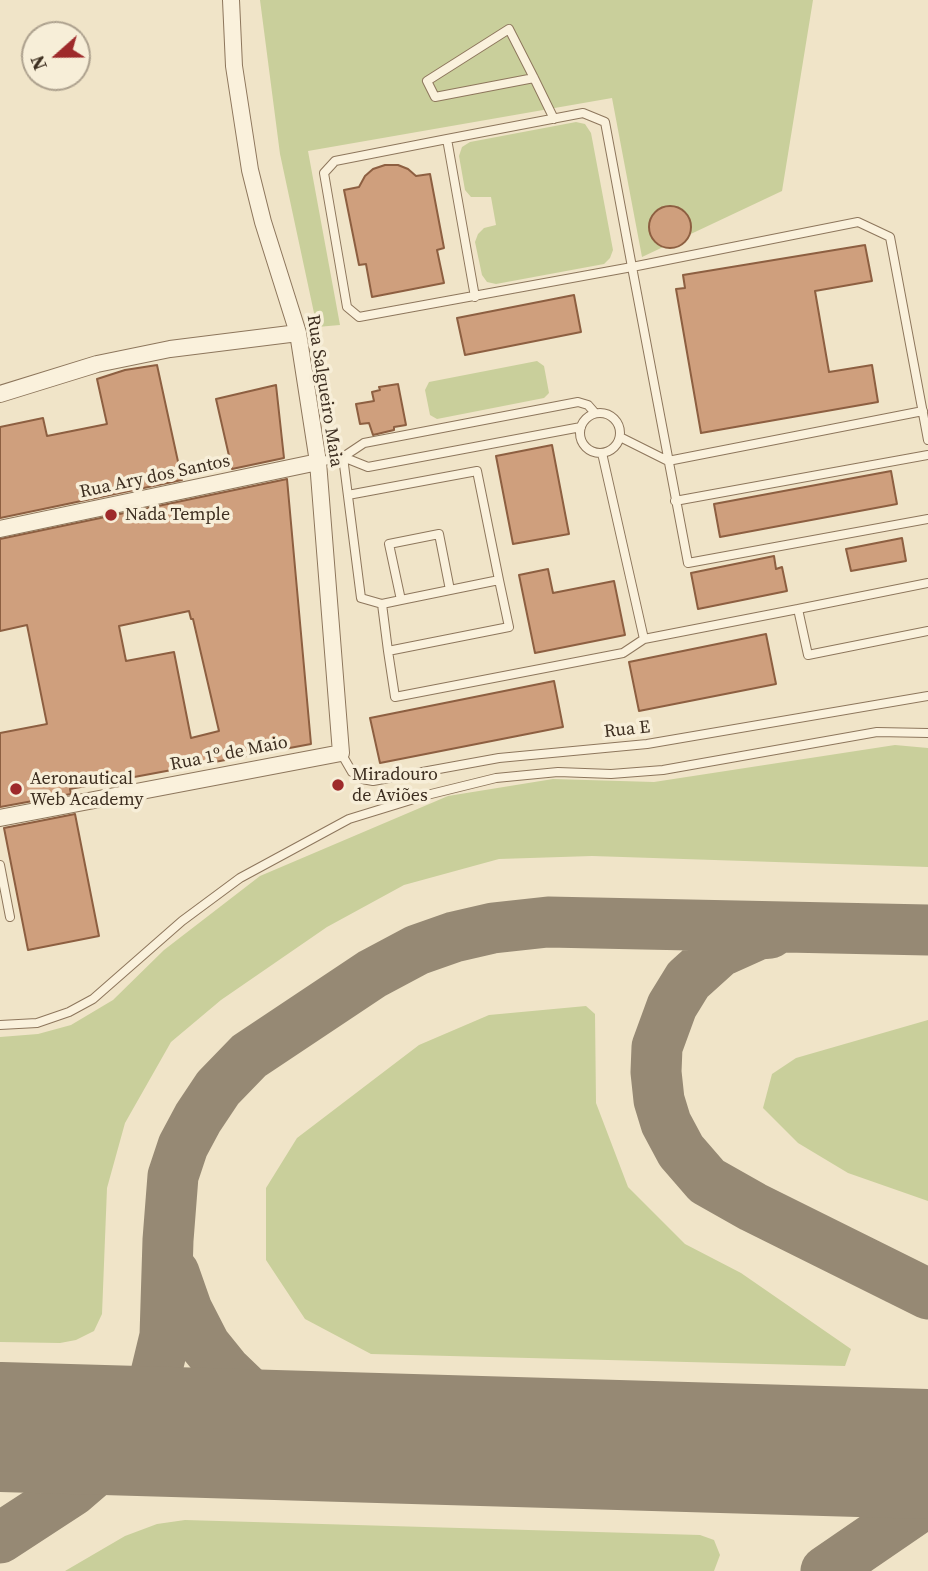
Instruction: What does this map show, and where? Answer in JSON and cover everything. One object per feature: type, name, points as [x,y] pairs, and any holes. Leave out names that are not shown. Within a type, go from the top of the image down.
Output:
[{"type":"street","name":"Rua Salgueiro Maia","points":[[231,0],[233,66],[250,170],[263,222],[298,333],[318,462],[341,753]]},
{"type":"street","points":[[0,394],[97,364],[170,349],[298,333]]},
{"type":"street","name":"Rua Ary dos Santos","points":[[0,529],[318,462]]},
{"type":"street","name":"Rua 1º de Maio","points":[[0,818],[341,753]]},
{"type":"lane","points":[[534,78],[435,97],[427,81],[509,29],[534,78],[554,119]]},
{"type":"lane","points":[[928,440],[890,237],[858,222],[632,267],[475,297],[359,317],[347,307],[324,173],[335,161],[583,113],[605,122],[632,267],[668,461],[675,501],[688,563],[928,519]]},
{"type":"lane","points":[[447,139],[475,297]]},
{"type":"lane","points":[[318,462],[343,457],[363,443],[578,402],[588,405],[595,413]]},
{"type":"lane","points":[[620,437],[668,461],[923,411]]},
{"type":"lane","points":[[602,412],[617,421],[620,437],[615,447],[602,453],[593,452],[583,443],[580,434],[583,421],[595,413],[602,412]]},
{"type":"lane","points":[[343,457],[368,467],[581,427]]},
{"type":"lane","points":[[602,453],[644,639]]},
{"type":"lane","points":[[675,501],[928,455]]},
{"type":"lane","points":[[343,457],[361,597],[382,604],[499,580]]},
{"type":"lane","points":[[348,495],[477,471],[509,626],[388,652]]},
{"type":"lane","points":[[401,600],[389,544],[439,534],[450,590]]},
{"type":"lane","points":[[382,604],[395,697],[623,653],[644,639],[928,583]]},
{"type":"lane","points":[[799,609],[808,655],[928,631]]},
{"type":"lane","name":"Rua E","points":[[341,753],[352,772],[362,779],[373,781],[499,758],[647,744],[928,696]]},
{"type":"lane","points":[[0,1025],[37,1023],[69,1012],[93,999],[182,921],[240,877],[349,819],[427,795],[496,778],[558,772],[611,774],[663,770],[877,732],[928,733]]},
{"type":"lane","points":[[0,865],[10,917]]},
{"type":"green space","points":[[260,0],[813,0],[782,191],[642,257],[612,98],[308,151],[340,325],[317,327],[280,154]]},
{"type":"green space","points":[[576,122],[585,124],[591,133],[613,250],[610,258],[604,264],[496,284],[487,282],[482,275],[475,242],[484,228],[496,225],[491,197],[471,197],[465,190],[459,156],[462,147],[470,142]]},
{"type":"green space","points":[[537,361],[544,366],[549,393],[544,398],[437,419],[430,415],[425,390],[429,382]]},
{"type":"green space","points":[[895,745],[928,748],[928,867],[592,856],[499,859],[404,885],[327,927],[221,1000],[171,1042],[125,1123],[107,1188],[102,1314],[94,1331],[76,1340],[60,1343],[0,1342],[0,1037],[38,1034],[71,1025],[113,1000],[164,950],[260,876],[448,796],[553,779],[654,782]]},
{"type":"green space","points":[[586,1006],[595,1014],[596,1103],[628,1187],[685,1244],[741,1273],[851,1349],[845,1366],[371,1354],[305,1319],[266,1260],[266,1188],[297,1138],[419,1045],[489,1015]]},
{"type":"green space","points":[[928,1020],[928,1201],[848,1173],[798,1143],[763,1108],[772,1074],[796,1058]]},
{"type":"green space","points":[[185,1520],[700,1535],[714,1540],[720,1555],[714,1571],[65,1571],[125,1536],[157,1524]]},
{"type":"building","points":[[398,165],[416,176],[430,174],[444,248],[437,250],[444,283],[372,297],[366,264],[359,265],[344,190],[359,187],[373,169]]},
{"type":"building","points":[[670,206],[685,212],[691,227],[685,242],[670,248],[655,242],[649,227],[655,212]]},
{"type":"building","points":[[865,245],[872,281],[815,291],[829,372],[872,365],[878,402],[701,433],[676,289],[685,288],[683,275]]},
{"type":"building","points":[[574,295],[581,332],[465,355],[457,318]]},
{"type":"building","points":[[157,365],[182,480],[0,518],[0,427],[43,418],[47,436],[107,424],[97,379],[125,370]]},
{"type":"building","points":[[398,384],[406,425],[373,435],[369,423],[360,424],[356,404],[374,401],[372,392],[380,390],[379,387]]},
{"type":"building","points":[[276,385],[284,458],[232,469],[216,399]]},
{"type":"building","points":[[552,445],[569,534],[513,544],[496,456]]},
{"type":"building","points":[[891,471],[897,504],[720,537],[714,504]]},
{"type":"building","points":[[287,479],[311,744],[70,789],[71,794],[0,807],[0,733],[47,724],[27,625],[0,631],[0,539]],"holes":[[[189,611],[219,731],[191,738],[174,652],[126,661],[119,626]]]},
{"type":"building","points":[[902,538],[906,561],[851,571],[846,549]]},
{"type":"building","points":[[774,556],[776,569],[782,567],[787,591],[698,609],[691,573]]},
{"type":"building","points":[[548,569],[553,593],[614,581],[625,635],[535,653],[519,575]]},
{"type":"building","points":[[766,634],[776,684],[639,711],[629,662]]},
{"type":"building","points":[[554,681],[563,727],[380,763],[370,718]]},
{"type":"building","points":[[75,814],[99,936],[28,950],[4,828]]},
{"type":"taxiway","points":[[0,1538],[72,1491],[101,1466],[130,1431],[152,1390],[165,1336],[173,1176],[183,1146],[198,1118],[218,1088],[249,1056],[372,974],[417,950],[454,937],[493,928],[548,922],[928,930]]},
{"type":"taxiway","points":[[770,933],[759,934],[719,952],[688,980],[672,1006],[657,1047],[659,1100],[666,1123],[681,1151],[707,1181],[753,1207],[928,1294]]},
{"type":"taxiway","points":[[174,1273],[187,1310],[205,1345],[226,1371],[252,1396],[293,1420],[321,1431],[348,1437]]},
{"type":"taxiway","points":[[826,1571],[928,1501]]},
{"type":"runway","points":[[0,1427],[928,1454]]},
{"type":"place","name":"Nada Temple","points":[[111,515]]},
{"type":"place","name":"Miradouro de Aviões","points":[[338,785]]},
{"type":"place","name":"Aeronautical Web Academy","points":[[16,789]]}]
